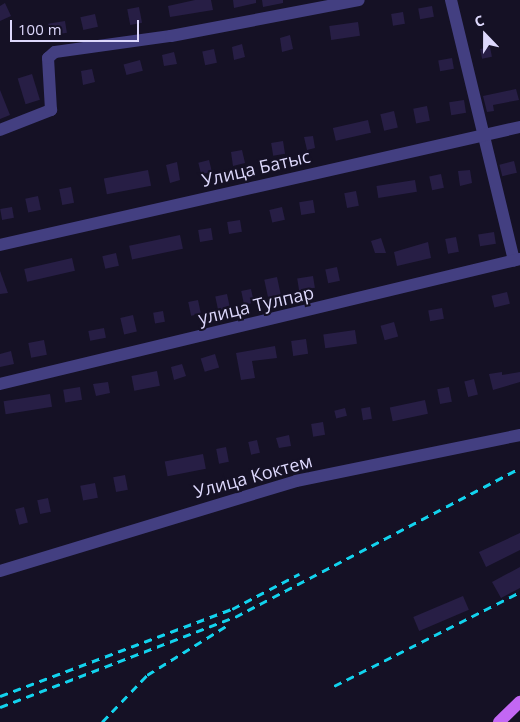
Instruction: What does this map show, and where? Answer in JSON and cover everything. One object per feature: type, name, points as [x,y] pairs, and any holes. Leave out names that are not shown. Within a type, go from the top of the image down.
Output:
[{"type":"main road","points":[[500,722],[520,702]]},
{"type":"street","points":[[0,130],[51,110],[48,58],[55,52],[171,36],[359,0]]},
{"type":"street","points":[[451,0],[517,259]]},
{"type":"street","name":"Улица Батыс","points":[[0,245],[520,126]]},
{"type":"street","name":"улица Тулпар","points":[[0,384],[517,259]]},
{"type":"street","name":"Улица Коктем","points":[[0,571],[296,482],[520,435]]},
{"type":"building","points":[[195,0],[211,0],[213,10],[170,17],[168,6]]},
{"type":"building","points":[[233,0],[256,0],[256,3],[234,8]]},
{"type":"building","points":[[262,0],[283,0],[283,3],[263,7]]},
{"type":"building","points":[[5,3],[11,16],[0,21],[0,6]]},
{"type":"building","points":[[432,6],[434,17],[420,19],[418,8]]},
{"type":"building","points":[[139,7],[142,23],[130,25],[127,9]]},
{"type":"building","points":[[403,12],[405,24],[393,26],[391,14]]},
{"type":"building","points":[[95,14],[98,27],[83,30],[80,17]]},
{"type":"building","points":[[65,21],[67,33],[50,36],[48,24]]},
{"type":"building","points":[[358,22],[360,36],[331,40],[329,26]]},
{"type":"building","points":[[290,35],[293,49],[282,52],[280,38]]},
{"type":"building","points":[[242,44],[245,57],[234,60],[232,47]]},
{"type":"building","points":[[490,47],[492,57],[482,59],[480,49]]},
{"type":"building","points":[[214,49],[217,63],[205,65],[202,51]]},
{"type":"building","points":[[174,52],[177,64],[164,66],[162,55]]},
{"type":"building","points":[[452,58],[454,69],[440,71],[438,60]]},
{"type":"building","points":[[140,60],[143,71],[126,75],[124,64]]},
{"type":"building","points":[[92,69],[95,82],[83,85],[81,71]]},
{"type":"building","points":[[32,74],[40,100],[26,104],[18,78]]},
{"type":"building","points":[[516,89],[519,100],[493,105],[494,111],[487,112],[483,96]]},
{"type":"building","points":[[0,90],[10,115],[0,119]]},
{"type":"building","points":[[464,100],[466,113],[451,115],[449,102]]},
{"type":"building","points":[[427,106],[430,121],[416,123],[413,109]]},
{"type":"building","points":[[394,111],[398,128],[384,131],[380,114]]},
{"type":"building","points":[[368,120],[371,133],[336,141],[333,128]]},
{"type":"building","points":[[313,136],[315,148],[307,150],[304,137]]},
{"type":"building","points":[[283,141],[285,154],[273,156],[271,143]]},
{"type":"building","points":[[242,150],[245,163],[233,166],[231,152]]},
{"type":"building","points":[[209,160],[212,172],[201,174],[198,163]]},
{"type":"building","points":[[514,161],[517,173],[502,176],[499,165]]},
{"type":"building","points":[[177,162],[180,180],[170,183],[166,165]]},
{"type":"building","points":[[148,170],[151,186],[107,194],[104,179]]},
{"type":"building","points":[[470,170],[472,183],[460,186],[458,171]]},
{"type":"building","points":[[441,174],[444,188],[432,190],[429,176]]},
{"type":"building","points":[[415,180],[417,192],[378,198],[376,186]]},
{"type":"building","points":[[71,187],[74,203],[62,205],[59,189]]},
{"type":"building","points":[[356,191],[359,206],[347,208],[344,193]]},
{"type":"building","points":[[38,196],[41,210],[28,212],[25,199]]},
{"type":"building","points":[[313,200],[315,213],[301,215],[299,202]]},
{"type":"building","points":[[12,207],[14,218],[2,220],[0,209]]},
{"type":"building","points":[[282,207],[285,220],[272,223],[269,210]]},
{"type":"building","points":[[240,220],[242,232],[229,234],[227,222]]},
{"type":"building","points":[[211,228],[213,240],[200,242],[198,230]]},
{"type":"building","points":[[494,232],[496,244],[480,246],[478,235]]},
{"type":"building","points":[[180,235],[183,249],[132,260],[129,246]]},
{"type":"building","points":[[456,237],[459,252],[448,254],[445,239]]},
{"type":"building","points":[[381,238],[386,253],[375,253],[371,241]]},
{"type":"building","points":[[428,242],[431,258],[397,266],[394,252]]},
{"type":"building","points":[[116,253],[119,266],[105,269],[102,256]]},
{"type":"building","points":[[72,258],[75,271],[27,282],[24,269]]},
{"type":"building","points":[[337,267],[340,281],[328,283],[325,269]]},
{"type":"building","points":[[0,271],[8,293],[0,294]]},
{"type":"building","points":[[313,276],[315,288],[299,290],[297,279]]},
{"type":"building","points":[[277,277],[281,296],[268,298],[264,280]]},
{"type":"building","points":[[251,289],[254,303],[244,305],[241,291]]},
{"type":"building","points":[[507,292],[510,304],[494,308],[491,296]]},
{"type":"building","points":[[227,294],[230,308],[218,310],[215,296]]},
{"type":"building","points":[[198,300],[201,314],[191,316],[188,302]]},
{"type":"building","points":[[442,308],[444,319],[430,321],[428,310]]},
{"type":"building","points":[[163,311],[165,322],[155,324],[153,313]]},
{"type":"building","points":[[133,315],[137,332],[124,334],[120,318]]},
{"type":"building","points":[[394,322],[398,336],[385,340],[381,326]]},
{"type":"building","points":[[104,328],[106,338],[90,341],[88,331]]},
{"type":"building","points":[[355,330],[357,344],[325,348],[323,334]]},
{"type":"building","points":[[306,339],[308,354],[293,356],[291,341]]},
{"type":"building","points":[[44,340],[47,355],[31,358],[28,343]]},
{"type":"building","points":[[275,346],[277,358],[252,361],[255,378],[241,380],[236,353]]},
{"type":"building","points":[[11,351],[14,364],[0,367],[0,354]]},
{"type":"building","points":[[215,354],[219,367],[205,372],[201,358]]},
{"type":"building","points":[[182,364],[186,376],[174,380],[171,367]]},
{"type":"building","points":[[157,371],[160,386],[134,391],[131,376]]},
{"type":"building","points":[[502,372],[502,375],[520,372],[520,382],[493,390],[489,374]]},
{"type":"building","points":[[474,379],[478,395],[468,397],[464,381]]},
{"type":"building","points":[[108,382],[110,393],[96,396],[93,384]]},
{"type":"building","points":[[80,387],[82,400],[65,402],[63,390]]},
{"type":"building","points":[[449,387],[452,402],[440,404],[437,389]]},
{"type":"building","points":[[50,394],[52,407],[6,414],[4,401]]},
{"type":"building","points":[[425,400],[428,414],[393,421],[390,407]]},
{"type":"building","points":[[370,407],[372,419],[363,420],[361,408]]},
{"type":"building","points":[[345,408],[347,416],[336,418],[334,411]]},
{"type":"building","points":[[323,422],[325,435],[313,437],[311,424]]},
{"type":"building","points":[[289,435],[291,446],[279,448],[276,438]]},
{"type":"building","points":[[257,440],[260,453],[251,455],[248,442]]},
{"type":"building","points":[[226,447],[229,462],[219,464],[216,449]]},
{"type":"building","points":[[203,454],[206,469],[168,476],[165,461]]},
{"type":"building","points":[[125,475],[128,490],[116,492],[113,477]]},
{"type":"building","points":[[95,483],[98,498],[83,501],[80,486]]},
{"type":"building","points":[[48,498],[51,512],[40,514],[37,500]]},
{"type":"building","points":[[24,507],[28,523],[19,525],[15,509]]},
{"type":"building","points":[[520,533],[520,550],[486,567],[479,552]]},
{"type":"building","points":[[520,567],[520,588],[501,598],[492,582]]},
{"type":"building","points":[[463,596],[469,610],[419,631],[413,617]]},
{"type":"railway","points":[[0,707],[235,617],[520,468]]},
{"type":"railway","points":[[0,696],[232,609],[299,574]]},
{"type":"railway","points":[[334,686],[520,592]]},
{"type":"railway","points":[[102,722],[147,675],[226,626]]}]
